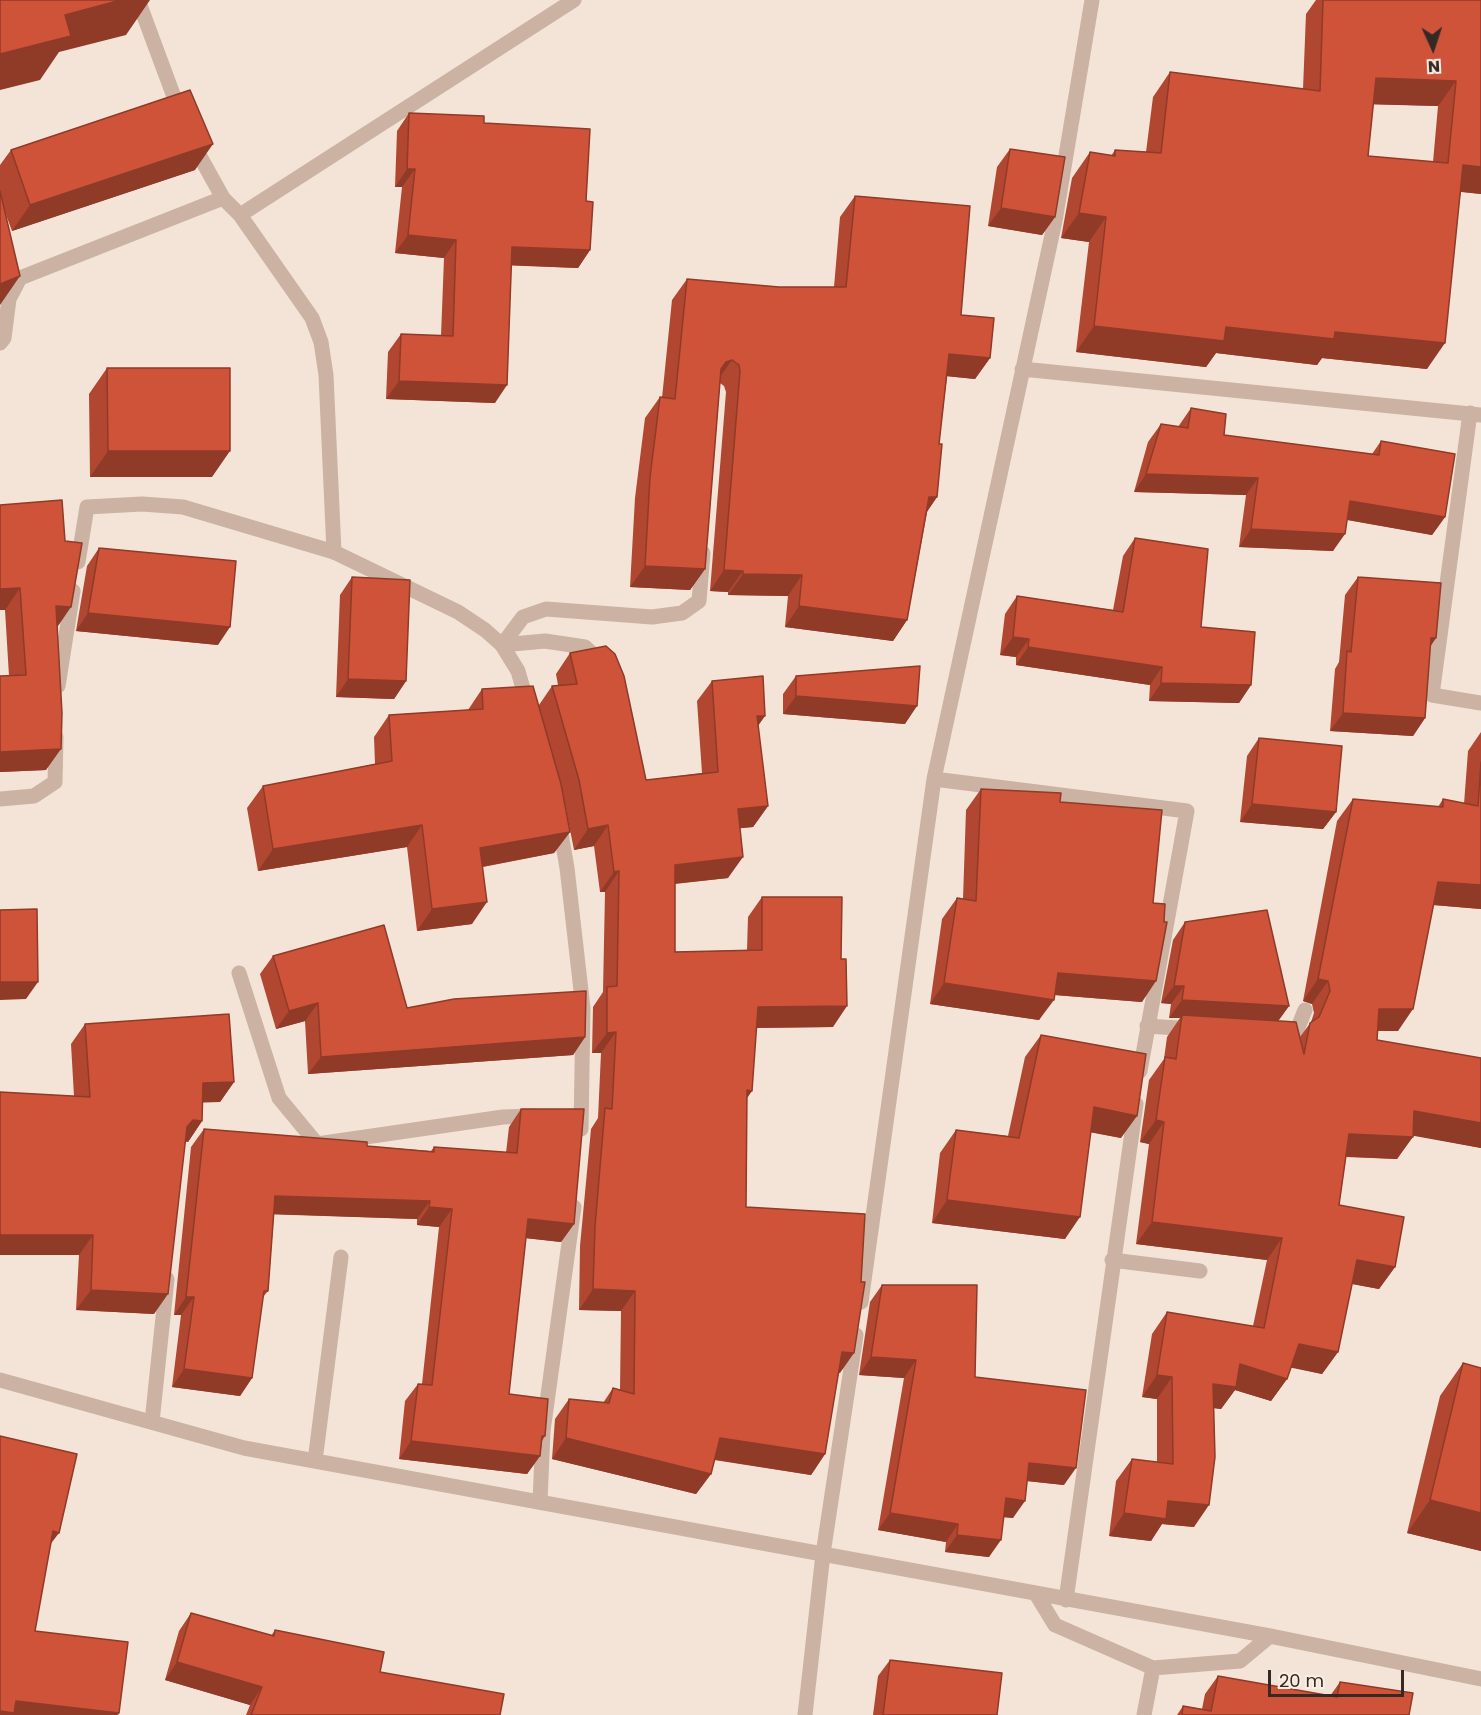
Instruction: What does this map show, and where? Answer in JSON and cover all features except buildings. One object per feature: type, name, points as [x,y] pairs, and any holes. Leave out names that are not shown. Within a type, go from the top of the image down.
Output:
[{"type":"street","points":[[138,0],[195,150],[223,198],[240,215],[312,318],[321,342],[326,375],[334,552]]},
{"type":"street","points":[[240,215],[574,0]]},
{"type":"street","points":[[805,1715],[823,1554],[909,971],[934,779],[1055,221],[1092,0]]},
{"type":"street","points":[[0,343],[4,338],[9,299],[20,278],[223,198]]},
{"type":"street","points":[[1022,369],[1475,414],[1432,695],[1481,703]]},
{"type":"street","points":[[58,704],[59,670],[87,507],[142,504],[183,507],[334,552],[458,612],[502,645],[518,671],[534,726]]},
{"type":"street","points":[[502,645],[523,617],[546,609],[652,617],[682,613],[699,601],[704,543]]},
{"type":"street","points":[[502,645],[545,641],[585,647],[609,669],[613,679]]},
{"type":"street","points":[[0,799],[34,796],[54,782],[57,726]]},
{"type":"street","points":[[934,779],[1187,811],[1147,1026],[1112,1260],[1066,1600]]},
{"type":"street","points":[[555,803],[567,868],[583,1008],[576,1115],[579,1148]]},
{"type":"street","points":[[239,973],[279,1098],[317,1144],[503,1117],[548,1116]]},
{"type":"street","points":[[1261,1033],[1295,1035],[1305,1010]]},
{"type":"street","points":[[1147,1026],[1204,1030]]},
{"type":"street","points":[[540,1502],[543,1431],[572,1236],[575,1192]]},
{"type":"street","points":[[315,1461],[341,1257]]},
{"type":"street","points":[[1112,1260],[1200,1271]]},
{"type":"street","points":[[152,1422],[169,1268]]},
{"type":"street","points":[[0,1380],[244,1448],[1270,1636],[1481,1678]]},
{"type":"street","points":[[1036,1594],[1055,1624],[1153,1668],[1240,1661],[1270,1636]]},
{"type":"street","points":[[1144,1715],[1153,1668]]}]
